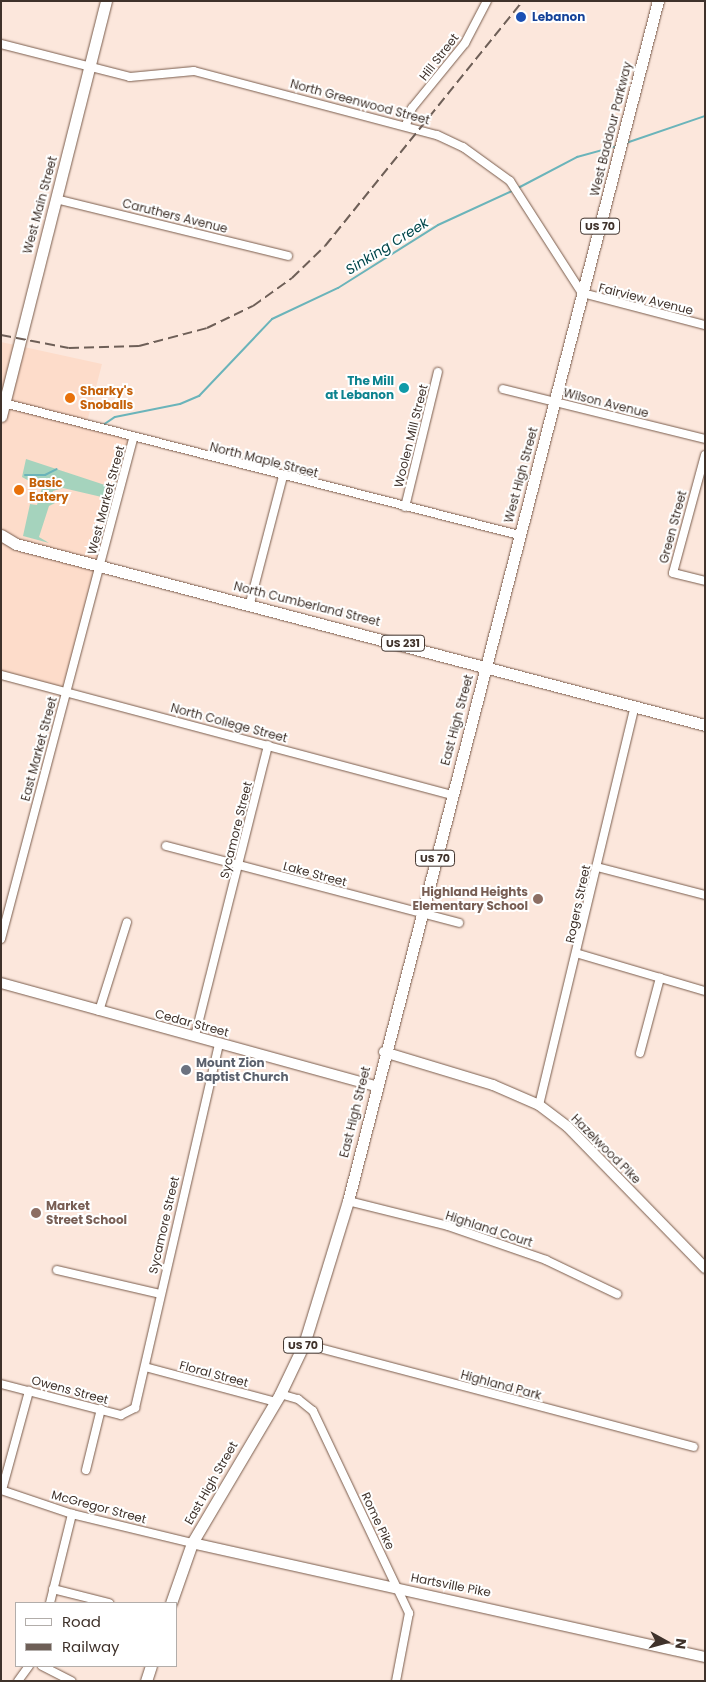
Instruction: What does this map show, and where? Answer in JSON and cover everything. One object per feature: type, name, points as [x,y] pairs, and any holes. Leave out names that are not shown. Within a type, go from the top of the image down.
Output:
[{"type":"main road","name":"West Main Street","points":[[1,416],[106,1]]},
{"type":"main road","name":"West Baddour Parkway","points":[[582,294],[658,1]]},
{"type":"main road","name":"West High Street","points":[[486,664],[582,294]]},
{"type":"main road","name":"North Cumberland Street","points":[[1,535],[16,544],[486,664],[705,725]]},
{"type":"main road","name":"North Cumberland Street","points":[[1,546],[16,544]]},
{"type":"main road","name":"East High Street","points":[[192,1543],[278,1398],[304,1344],[348,1201],[384,1052],[486,664]]},
{"type":"main road","name":"US 70","points":[[171,1602],[192,1543]]},
{"type":"main road","points":[[146,1681],[151,1667]]},
{"type":"street","name":"Hill Street","points":[[406,125],[412,108],[465,43],[488,1]]},
{"type":"street","name":"North Greenwood Street","points":[[1,44],[130,77],[194,71],[406,125],[456,144],[493,166],[523,196],[582,294]]},
{"type":"street","name":"Caruthers Avenue","points":[[56,199],[288,256]]},
{"type":"street","name":"Fairview Avenue","points":[[582,294],[705,325]]},
{"type":"street","name":"Woolen Mill Street","points":[[405,506],[438,372]]},
{"type":"street","name":"Wilson Avenue","points":[[503,389],[705,439]]},
{"type":"street","name":"North Maple Street","points":[[3,403],[133,439],[519,535]]},
{"type":"street","name":"West Market Street","points":[[100,566],[133,439]]},
{"type":"street","name":"Green Street","points":[[705,455],[673,573],[705,581]]},
{"type":"street","points":[[250,603],[283,476]]},
{"type":"street","name":"East Market Street","points":[[1,939],[100,566]]},
{"type":"street","name":"North College Street","points":[[1,675],[451,795]]},
{"type":"street","name":"Rogers Street","points":[[539,1105],[579,954],[597,867],[635,706]]},
{"type":"street","name":"Sycamore Street","points":[[195,1036],[268,745]]},
{"type":"street","name":"Lake Street","points":[[166,846],[459,923]]},
{"type":"street","points":[[597,867],[705,895]]},
{"type":"street","points":[[98,1012],[127,922]]},
{"type":"street","points":[[579,954],[705,990]]},
{"type":"street","points":[[640,1053],[660,978]]},
{"type":"street","name":"Cedar Street","points":[[1,983],[98,1012],[195,1036],[376,1086]]},
{"type":"street","name":"Sycamore Street","points":[[133,1412],[145,1368],[160,1294],[219,1043]]},
{"type":"street","name":"Hazelwood Pike","points":[[384,1052],[493,1085],[539,1105],[568,1127],[705,1268]]},
{"type":"street","name":"Highland Court","points":[[348,1201],[466,1232],[546,1260],[617,1294]]},
{"type":"street","points":[[57,1270],[160,1294]]},
{"type":"street","name":"Highland Park","points":[[304,1344],[694,1447]]},
{"type":"street","name":"Floral Street","points":[[145,1368],[278,1398]]},
{"type":"street","name":"Owens Street","points":[[1,1384],[121,1414],[133,1412]]},
{"type":"street","points":[[2,1490],[29,1390]]},
{"type":"street","name":"Rome Pike","points":[[278,1398],[298,1399],[313,1411],[409,1613],[396,1681]]},
{"type":"street","points":[[86,1470],[101,1409]]},
{"type":"street","name":"McGregor Street","points":[[2,1490],[72,1514],[192,1543]]},
{"type":"street","points":[[50,1602],[72,1514]]},
{"type":"street","name":"Hartsville Pike","points":[[192,1543],[705,1657]]},
{"type":"street","points":[[53,1589],[105,1602]]},
{"type":"street","points":[[18,1681],[28,1667]]},
{"type":"street","points":[[44,1667],[71,1681]]},
{"type":"shaded area","points":[[1,342],[102,364],[86,426],[133,439],[66,691],[1,675]]},
{"type":"green space","points":[[26,459],[111,487],[116,480],[109,505],[106,498],[63,488],[53,491],[50,502],[55,503],[49,506],[39,537],[49,543],[23,536],[30,504],[37,505],[42,488],[22,477]]},
{"type":"waterway","name":"Sinking Creek","points":[[626,143],[705,116]]},
{"type":"waterway","name":"Sinking Creek","points":[[518,188],[577,157],[617,146]]},
{"type":"waterway","name":"Sinking Creek","points":[[103,425],[115,417],[180,404],[199,396],[272,319],[338,288],[438,225],[514,190]]},
{"type":"waterway","name":"Sinking Creek","points":[[25,475],[45,475],[57,469]]},
{"type":"railway","points":[[1,335],[69,348],[139,346],[207,328],[253,306],[292,278],[325,246],[523,1]]},
{"type":"place","name":"Lebanon","points":[[521,17]]},
{"type":"place","name":"The Mill at Lebanon","points":[[404,388]]},
{"type":"place","name":"Sharky's Snoballs","points":[[70,398]]},
{"type":"place","name":"Basic Eatery","points":[[19,490]]},
{"type":"place","name":"Highland Heights Elementary School","points":[[538,899]]},
{"type":"place","name":"Mount Zion Baptist Church","points":[[186,1070]]},
{"type":"place","name":"Market Street School","points":[[36,1213]]}]
